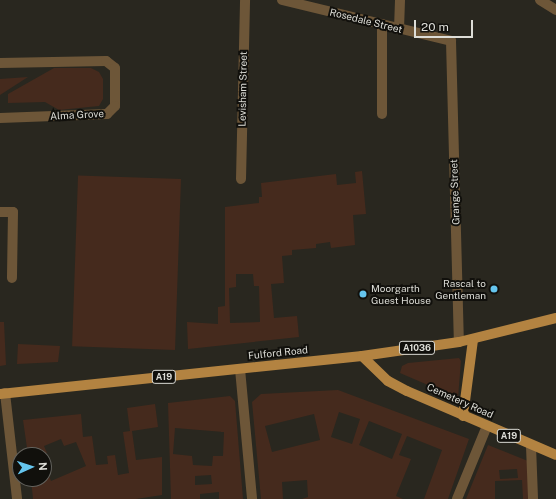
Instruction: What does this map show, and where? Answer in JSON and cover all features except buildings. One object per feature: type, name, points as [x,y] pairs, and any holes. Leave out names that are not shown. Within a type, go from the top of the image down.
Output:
[{"type":"main road","name":"Fulford Road","points":[[3,393],[362,356],[472,340],[556,318]]},
{"type":"main road","points":[[463,416],[472,340]]},
{"type":"main road","name":"Cemetery Road","points":[[362,356],[388,381],[531,446],[556,455]]},
{"type":"street","name":"Levisham Street","points":[[241,179],[245,0]]},
{"type":"street","name":"Rosedale Street","points":[[282,0],[311,4],[399,29],[451,41]]},
{"type":"street","points":[[399,29],[400,0]]},
{"type":"street","points":[[540,0],[556,10]]},
{"type":"street","points":[[382,24],[382,114]]},
{"type":"street","name":"Grange Street","points":[[451,41],[459,342]]},
{"type":"street","name":"Alma Grove","points":[[0,63],[106,61],[115,68],[115,106],[107,114],[0,118]]},
{"type":"street","points":[[0,212],[13,212],[12,278]]},
{"type":"street","points":[[240,369],[252,499]]},
{"type":"street","points":[[3,393],[17,499]]},
{"type":"street","points":[[457,499],[487,426]]},
{"type":"street","points":[[531,446],[533,499]]},
{"type":"shaded area","points":[[54,68],[91,68],[99,72],[103,79],[103,99],[99,106],[59,110],[45,102],[8,103],[8,94]]},
{"type":"shaded area","points":[[28,77],[0,95],[0,79]]},
{"type":"shaded area","points":[[362,171],[366,214],[353,215],[355,245],[331,248],[330,242],[316,244],[316,248],[292,250],[292,255],[282,256],[284,283],[271,284],[274,318],[297,316],[299,337],[188,349],[187,322],[218,324],[218,307],[225,306],[225,207],[259,203],[259,197],[262,197],[261,183],[336,174],[337,185],[356,183],[355,172]],"holes":[[[236,274],[253,274],[254,286],[259,286],[260,322],[230,323],[229,288],[236,287]]]},
{"type":"shaded area","points":[[78,175],[181,179],[175,350],[72,346]]},
{"type":"shaded area","points":[[0,322],[4,322],[6,365],[0,366]]},
{"type":"shaded area","points":[[18,344],[60,346],[58,362],[17,364]]},
{"type":"shaded area","points":[[459,358],[461,361],[458,398],[400,373],[402,366],[408,363]]},
{"type":"shaded area","points":[[338,390],[469,439],[448,499],[424,499],[442,450],[407,436],[399,455],[411,459],[396,496],[403,499],[302,499],[308,497],[307,480],[282,482],[283,499],[261,499],[252,402],[261,394]],"holes":[[[339,412],[360,419],[352,444],[331,437]],[[314,414],[320,440],[272,452],[265,426]],[[369,421],[402,434],[392,459],[359,445]]]},
{"type":"shaded area","points":[[230,396],[235,401],[243,499],[219,499],[219,492],[200,494],[200,499],[171,499],[168,403]],"holes":[[[175,428],[224,432],[223,456],[213,456],[212,466],[193,465],[192,456],[173,454]],[[211,475],[212,484],[195,485],[195,476]]]},
{"type":"shaded area","points":[[155,404],[158,427],[132,431],[136,460],[162,457],[162,495],[136,499],[33,499],[32,487],[52,487],[52,481],[86,466],[76,442],[64,446],[61,439],[44,447],[27,447],[23,420],[81,414],[83,437],[92,436],[96,465],[108,464],[107,456],[115,455],[118,475],[129,473],[123,432],[130,431],[127,408]]},
{"type":"shaded area","points":[[488,445],[528,461],[529,499],[523,499],[522,480],[495,481],[495,499],[466,499]],"holes":[[[517,469],[518,478],[500,479],[499,470]]]},
{"type":"place","name":"Rascal to Gentleman","points":[[494,289]]},
{"type":"place","name":"Moorgarth Guest House","points":[[363,294]]}]
